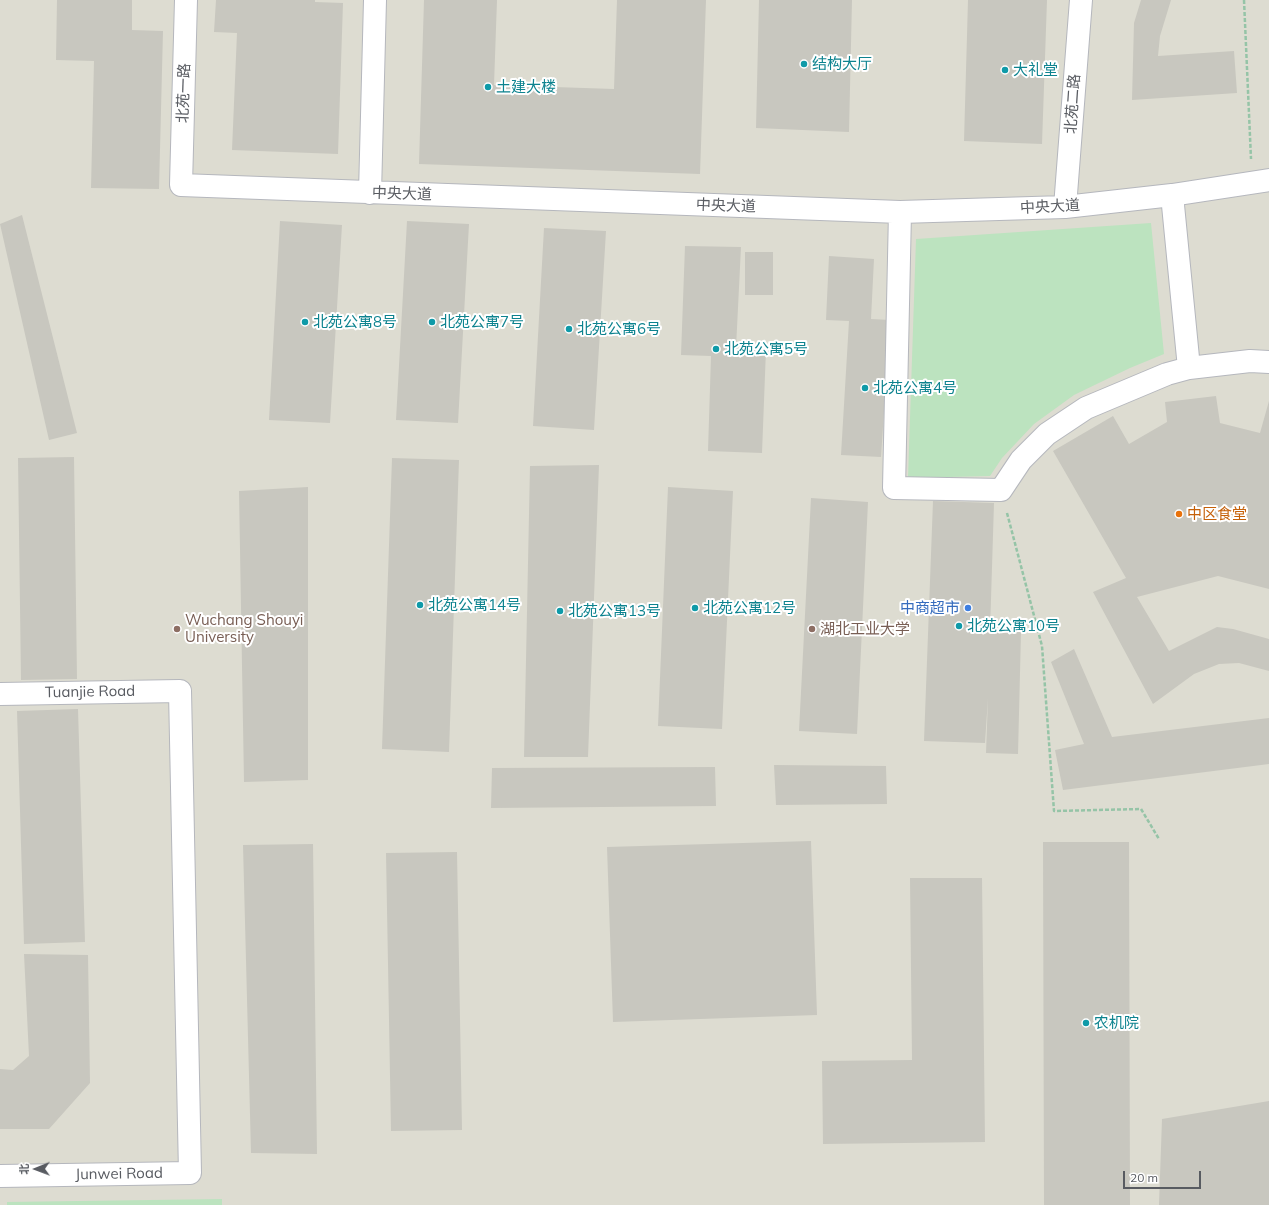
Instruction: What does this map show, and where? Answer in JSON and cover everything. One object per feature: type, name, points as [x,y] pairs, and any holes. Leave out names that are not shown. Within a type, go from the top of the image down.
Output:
[{"type":"street","name":"北苑一路","points":[[181,185],[186,0]]},
{"type":"street","points":[[370,193],[375,0]]},
{"type":"street","name":"北苑二路","points":[[1065,207],[1081,0]]},
{"type":"street","name":"中央大道","points":[[181,185],[900,212],[1065,207],[1172,195],[1260,181]]},
{"type":"street","points":[[1172,195],[1189,368]]},
{"type":"street","points":[[900,212],[894,488],[1001,490],[1021,460],[1047,434],[1086,408],[1167,374],[1189,368],[1250,361],[1269,362]]},
{"type":"street","name":"Tuanjie Road","points":[[0,694],[180,691],[190,1173]]},
{"type":"street","name":"Junwei Road","points":[[0,1176],[190,1173]]},
{"type":"path","points":[[1244,0],[1260,181]]},
{"type":"path","points":[[1001,490],[1042,646],[1054,811],[1141,809],[1159,839]]},
{"type":"shaded area","name":"湖北工业大学","points":[[0,0],[1269,0],[1269,1205],[0,1205]]},
{"type":"green space","points":[[1151,223],[1164,354],[1130,368],[1074,395],[1034,424],[1002,458],[990,476],[908,478],[916,239]]},
{"type":"green space","points":[[222,1199],[222,1205],[7,1205],[7,1202]]},
{"type":"building","points":[[57,0],[132,0],[132,30],[163,31],[159,189],[91,188],[94,61],[56,60]]},
{"type":"building","points":[[216,0],[315,0],[315,2],[343,3],[338,154],[232,150],[237,33],[214,32]]},
{"type":"building","name":"土建大楼","points":[[424,0],[497,0],[494,85],[614,89],[617,0],[706,0],[700,174],[419,164]]},
{"type":"building","name":"结构大厅","points":[[759,0],[852,0],[849,132],[756,128]]},
{"type":"building","name":"大礼堂","points":[[968,0],[1047,0],[1042,144],[964,141]]},
{"type":"building","points":[[1141,0],[1171,0],[1160,36],[1158,56],[1234,51],[1237,93],[1132,100],[1134,23]]},
{"type":"building","points":[[22,215],[77,433],[49,440],[0,224]]},
{"type":"building","name":"北苑公寓8号","points":[[280,221],[342,225],[330,423],[269,420]]},
{"type":"building","name":"北苑公寓7号","points":[[407,221],[469,224],[458,423],[396,420]]},
{"type":"building","name":"北苑公寓6号","points":[[544,228],[606,231],[594,430],[533,426]]},
{"type":"building","name":"北苑公寓5号","points":[[685,246],[741,247],[736,348],[766,349],[762,453],[708,451],[711,356],[681,355]]},
{"type":"building","points":[[745,252],[773,252],[773,295],[745,295]]},
{"type":"building","name":"北苑公寓4号","points":[[829,256],[874,259],[871,319],[890,320],[881,457],[841,455],[849,321],[826,320]]},
{"type":"building","name":"中区食堂","points":[[1216,396],[1220,423],[1260,433],[1269,401],[1269,589],[1218,576],[1137,597],[1169,651],[1217,627],[1233,629],[1269,639],[1269,671],[1239,663],[1219,664],[1194,674],[1153,704],[1093,592],[1126,578],[1053,451],[1113,416],[1129,444],[1167,422],[1165,402]]},
{"type":"building","points":[[74,457],[77,679],[21,680],[18,458]]},
{"type":"building","name":"北苑公寓14号","points":[[392,458],[459,460],[449,752],[382,749]]},
{"type":"building","name":"北苑公寓13号","points":[[599,465],[588,757],[524,757],[530,466]]},
{"type":"building","points":[[308,487],[308,780],[244,782],[239,491]]},
{"type":"building","name":"北苑公寓12号","points":[[668,487],[733,491],[722,729],[658,726]]},
{"type":"building","points":[[811,498],[868,502],[857,734],[799,731]]},
{"type":"building","name":"北苑公寓10号","points":[[933,501],[994,503],[990,631],[1021,632],[1018,754],[986,753],[988,698],[985,743],[924,741]]},
{"type":"building","points":[[1074,649],[1112,737],[1269,718],[1269,764],[1063,790],[1055,750],[1084,744],[1051,662]]},
{"type":"building","points":[[78,709],[85,942],[24,944],[17,711]]},
{"type":"building","points":[[774,765],[886,766],[887,804],[776,805]]},
{"type":"building","points":[[715,767],[716,806],[491,808],[492,768]]},
{"type":"building","points":[[811,841],[817,1015],[613,1022],[607,847]]},
{"type":"building","name":"农机院","points":[[1043,842],[1129,842],[1130,1205],[1044,1205]]},
{"type":"building","points":[[313,844],[317,1154],[251,1153],[243,845]]},
{"type":"building","points":[[457,852],[462,1130],[391,1131],[386,853]]},
{"type":"building","points":[[910,878],[982,878],[985,1142],[823,1144],[822,1061],[912,1060]]},
{"type":"building","points":[[24,954],[88,955],[90,1083],[49,1129],[0,1129],[0,1069],[13,1070],[29,1056]]},
{"type":"building","points":[[1269,1101],[1269,1205],[1159,1205],[1162,1119]]},
{"type":"place","name":"结构大厅","points":[[804,64]]},
{"type":"place","name":"大礼堂","points":[[1005,70]]},
{"type":"place","name":"土建大楼","points":[[488,87]]},
{"type":"place","name":"北苑公寓8号","points":[[305,322]]},
{"type":"place","name":"北苑公寓7号","points":[[432,322]]},
{"type":"place","name":"北苑公寓6号","points":[[569,329]]},
{"type":"place","name":"北苑公寓5号","points":[[716,349]]},
{"type":"place","name":"北苑公寓4号","points":[[865,388]]},
{"type":"place","name":"中区食堂","points":[[1179,514]]},
{"type":"place","name":"北苑公寓14号","points":[[420,605]]},
{"type":"place","name":"北苑公寓12号","points":[[695,608]]},
{"type":"place","name":"中商超市","points":[[968,608]]},
{"type":"place","name":"北苑公寓13号","points":[[560,611]]},
{"type":"place","name":"北苑公寓10号","points":[[959,626]]},
{"type":"place","name":"Wuchang Shouyi University","points":[[177,629]]},
{"type":"place","name":"湖北工业大学","points":[[812,629]]},
{"type":"place","name":"农机院","points":[[1086,1023]]}]
